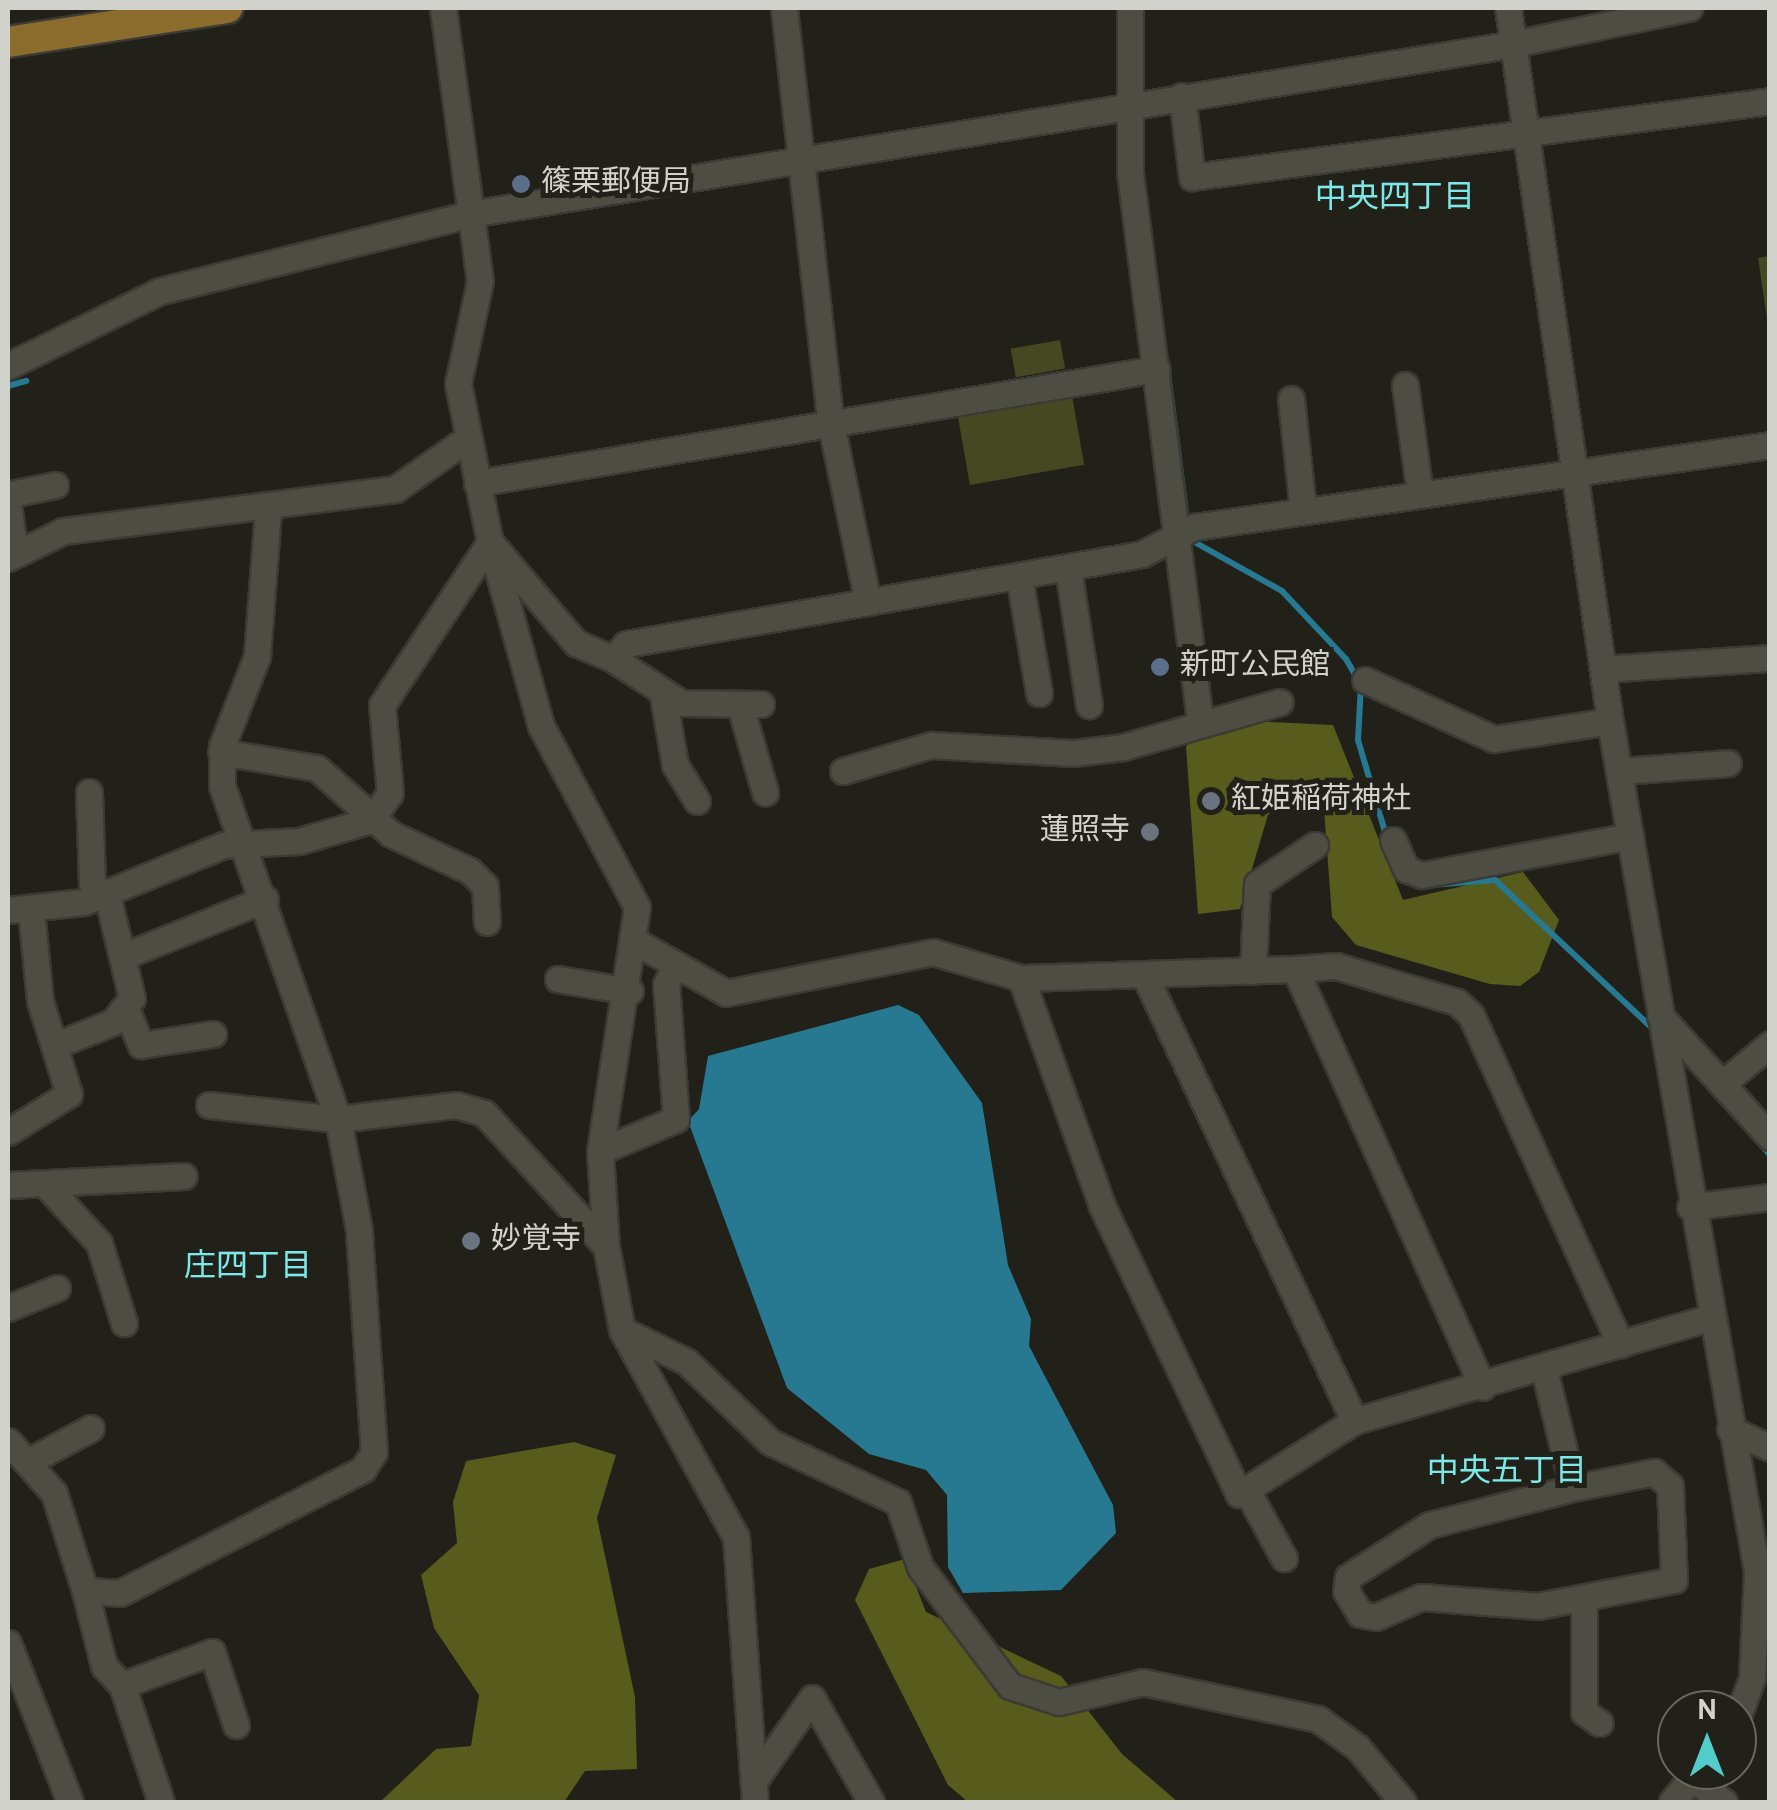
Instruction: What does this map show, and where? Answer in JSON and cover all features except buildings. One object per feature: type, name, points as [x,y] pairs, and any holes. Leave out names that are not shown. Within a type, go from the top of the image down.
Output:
[{"type":"main road","points":[[8,42],[227,8]]},
{"type":"street","points":[[443,8],[476,213],[480,281],[458,384],[477,483],[520,672],[629,879],[636,942],[600,1152],[606,1246],[622,1330],[736,1537],[755,1792]]},
{"type":"street","points":[[784,8],[831,424],[868,602]]},
{"type":"street","points":[[1130,8],[1126,104],[1181,535],[1200,721]]},
{"type":"street","points":[[1508,8],[1508,46],[1579,471],[1610,722],[1709,1318],[1764,1609],[1748,1690]]},
{"type":"street","points":[[8,366],[160,291],[476,213],[1126,104],[1508,46],[1689,8]]},
{"type":"street","points":[[1182,96],[1192,177],[1770,101]]},
{"type":"street","points":[[477,483],[1158,369]]},
{"type":"street","points":[[1405,385],[1420,494]]},
{"type":"street","points":[[1291,399],[1304,509]]},
{"type":"street","points":[[56,485],[11,494],[8,504],[12,556],[64,531],[200,509],[268,510],[395,490],[468,438]]},
{"type":"street","points":[[613,659],[626,644],[1142,554],[1181,535],[1304,509],[1770,445]]},
{"type":"street","points":[[86,1591],[120,1593],[363,1468],[374,1452],[359,1230],[338,1119],[265,899],[239,842],[220,752],[256,656],[268,510]]},
{"type":"street","points":[[490,542],[576,642],[613,659],[664,696],[751,704],[765,792]]},
{"type":"street","points":[[8,1132],[69,1094],[40,1001],[19,910],[102,896],[239,842],[299,842],[371,820],[390,793],[382,705],[490,542]]},
{"type":"street","points":[[1068,568],[1088,705]]},
{"type":"street","points":[[1019,576],[1039,693]]},
{"type":"street","points":[[1604,668],[1770,658]]},
{"type":"street","points":[[1365,680],[1494,739],[1610,722]]},
{"type":"street","points":[[664,696],[675,766],[697,800]]},
{"type":"street","points":[[843,771],[931,744],[1073,754],[1123,747],[1200,721],[1280,702]]},
{"type":"street","points":[[220,752],[317,768],[371,820],[470,871],[485,886],[487,922]]},
{"type":"street","points":[[1620,771],[1728,762]]},
{"type":"street","points":[[89,792],[92,882],[102,896],[126,955],[127,1011],[142,1045],[213,1034]]},
{"type":"street","points":[[1393,840],[1406,869],[1422,875],[1630,836]]},
{"type":"street","points":[[1253,971],[1257,884],[1315,844]]},
{"type":"street","points":[[126,955],[265,899]]},
{"type":"street","points":[[636,942],[674,970],[726,994],[934,952],[1022,978],[1336,966],[1458,1002],[1471,1014],[1621,1345]]},
{"type":"street","points":[[600,1152],[676,1119],[666,984],[674,970]]},
{"type":"street","points":[[1295,970],[1483,1387]]},
{"type":"street","points":[[1145,976],[1354,1421]]},
{"type":"street","points":[[1022,978],[1102,1206],[1239,1494],[1354,1421],[1483,1387],[1709,1318]]},
{"type":"street","points":[[558,979],[630,991]]},
{"type":"street","points":[[56,1045],[127,1011]]},
{"type":"street","points":[[1660,1016],[1770,1137]]},
{"type":"street","points":[[1722,1084],[1770,1044]]},
{"type":"street","points":[[209,1105],[338,1119],[456,1105],[484,1114],[606,1246]]},
{"type":"street","points":[[8,1184],[47,1186],[184,1176]]},
{"type":"street","points":[[47,1186],[99,1243],[124,1323]]},
{"type":"street","points":[[1690,1208],[1770,1198]]},
{"type":"street","points":[[8,1308],[57,1288]]},
{"type":"street","points":[[622,1330],[687,1362],[770,1442],[898,1502],[920,1567],[986,1666],[1010,1686],[1059,1702],[1143,1682],[1318,1719],[1358,1748],[1403,1802]]},
{"type":"street","points":[[1544,1369],[1573,1488]]},
{"type":"street","points":[[1730,1429],[1770,1422]]},
{"type":"street","points":[[29,1462],[91,1428]]},
{"type":"street","points":[[1730,1429],[1770,1448]]},
{"type":"street","points":[[8,1441],[54,1493],[86,1591],[104,1666],[122,1685],[160,1802]]},
{"type":"street","points":[[1654,1472],[1670,1486],[1678,1562],[1674,1580],[1538,1606],[1421,1597],[1376,1617],[1360,1614],[1346,1591],[1348,1576],[1430,1525],[1573,1488],[1654,1472]]},
{"type":"street","points":[[1246,1489],[1284,1558]]},
{"type":"street","points":[[1584,1598],[1584,1712],[1600,1723]]},
{"type":"street","points":[[8,1643],[70,1802]]},
{"type":"street","points":[[122,1685],[212,1652],[236,1726]]},
{"type":"street","points":[[755,1792],[812,1698],[871,1802]]},
{"type":"green space","points":[[1770,256],[1769,332],[1758,258]]},
{"type":"green space","points":[[1060,340],[1065,369],[1016,377],[1011,349]]},
{"type":"green space","points":[[1071,390],[1084,465],[970,485],[957,410]]},
{"type":"green space","points":[[1231,720],[1333,725],[1403,900],[1523,872],[1559,920],[1539,972],[1520,986],[1490,984],[1356,945],[1332,917],[1323,796],[1307,786],[1268,815],[1240,909],[1198,914],[1186,746]]},
{"type":"green space","points":[[574,1442],[616,1455],[597,1518],[635,1697],[637,1769],[585,1771],[564,1802],[380,1802],[436,1749],[471,1746],[479,1695],[434,1628],[421,1575],[457,1543],[453,1502],[466,1461]]},
{"type":"green space","points":[[905,1559],[926,1612],[1061,1676],[1122,1754],[1178,1802],[968,1802],[948,1785],[855,1600],[869,1569]]},
{"type":"water","points":[[898,1005],[919,1015],[982,1103],[1008,1265],[1031,1319],[1029,1346],[1113,1505],[1116,1533],[1061,1590],[963,1593],[948,1567],[947,1495],[926,1470],[869,1454],[787,1388],[688,1121],[699,1109],[708,1056]]},
{"type":"waterway","points":[[1167,365],[1187,522]]},
{"type":"waterway","points":[[8,386],[26,381]]},
{"type":"waterway","points":[[1189,539],[1282,591],[1346,659],[1361,685],[1358,740],[1386,835]]},
{"type":"waterway","points":[[1431,885],[1495,880],[1654,1030]]},
{"type":"waterway","points":[[1684,1059],[1770,1155]]},
{"type":"place","name":"篠栗郵便局","points":[[521,184]]},
{"type":"place","name":"新町公民館","points":[[1160,667]]},
{"type":"place","name":"紅姫稲荷神社","points":[[1211,801]]},
{"type":"place","name":"蓮照寺","points":[[1150,832]]},
{"type":"place","name":"妙覚寺","points":[[471,1241]]},
{"type":"district","name":"中央四丁目","points":[[1395,199]]},
{"type":"district","name":"庄四丁目","points":[[248,1268]]},
{"type":"district","name":"中央五丁目","points":[[1507,1473]]}]
